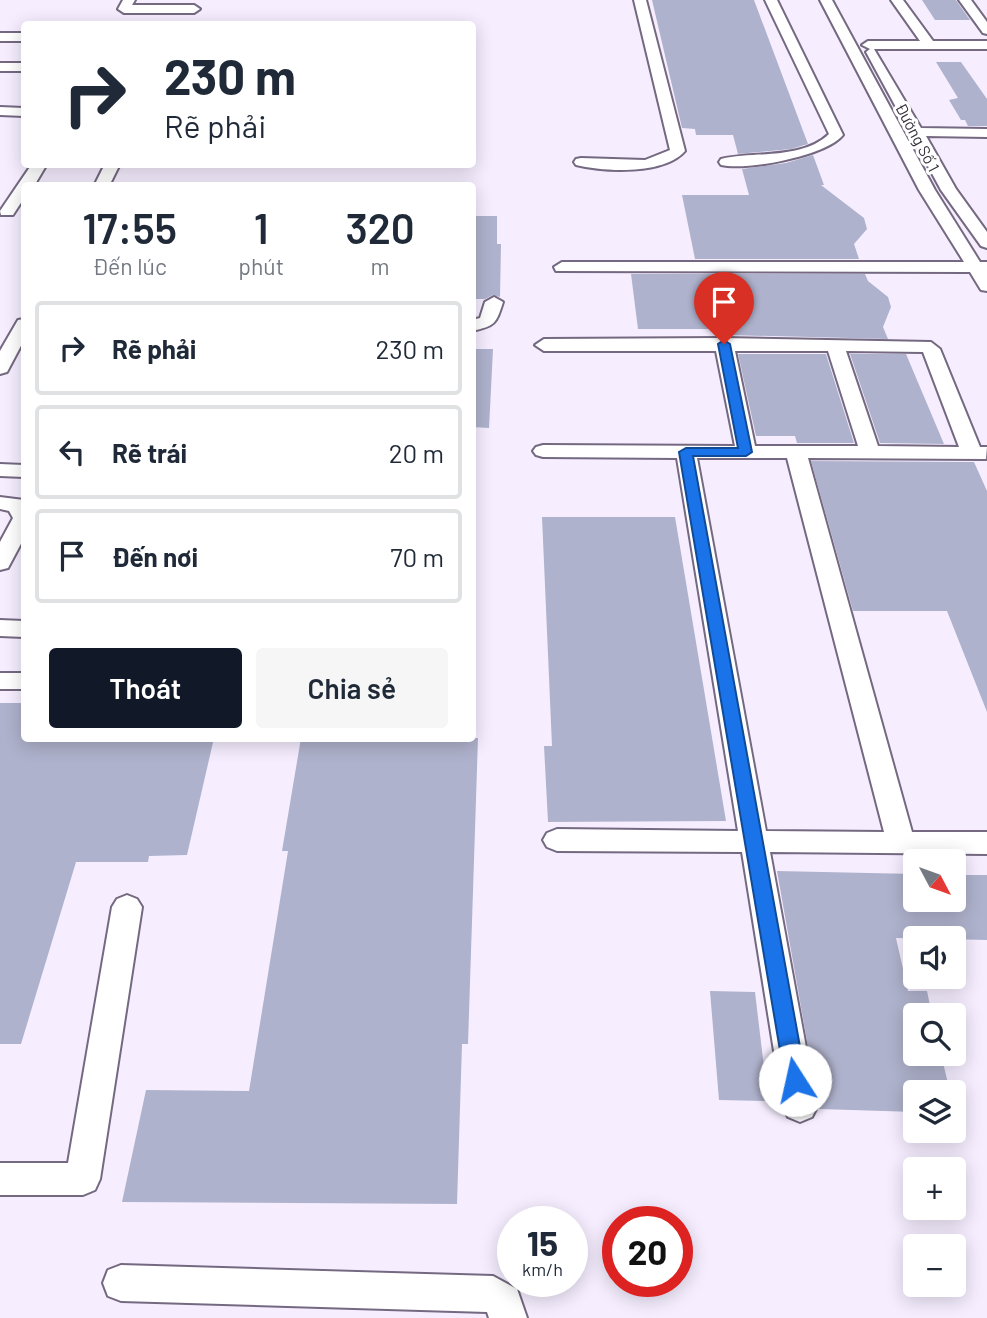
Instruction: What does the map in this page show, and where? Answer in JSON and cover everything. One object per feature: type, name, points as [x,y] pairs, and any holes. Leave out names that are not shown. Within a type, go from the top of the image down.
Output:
[{"type":"street","points":[[582,162],[641,164],[669,159],[678,151],[640,0]]},
{"type":"street","points":[[726,162],[814,150],[831,143],[836,135],[771,0]]},
{"type":"street","name":"Đường Số 1","points":[[826,0],[927,190],[982,267],[987,286]]},
{"type":"street","points":[[897,0],[929,45],[987,45]]},
{"type":"street","points":[[965,0],[987,30]]},
{"type":"street","points":[[124,9],[196,5]]},
{"type":"street","points":[[188,21],[196,5]]},
{"type":"street","points":[[0,37],[21,37]]},
{"type":"street","name":"Đường Số 1","points":[[929,45],[865,39],[949,190],[987,243]]},
{"type":"street","points":[[0,42],[21,42]]},
{"type":"street","points":[[0,66],[21,67]]},
{"type":"street","points":[[0,111],[21,112]]},
{"type":"street","points":[[917,132],[987,134]]},
{"type":"street","points":[[0,231],[8,218],[3,212],[21,191]]},
{"type":"street","points":[[562,267],[982,267]]},
{"type":"street","points":[[476,325],[488,321],[494,302]]},
{"type":"street","points":[[0,368],[21,330]]},
{"type":"street","points":[[724,344],[746,452]]},
{"type":"street","points":[[543,451],[979,453],[931,349],[917,345],[544,345]]},
{"type":"street","points":[[835,345],[870,452]]},
{"type":"street","points":[[686,452],[800,1107]]},
{"type":"street","points":[[796,452],[901,843]]},
{"type":"street","points":[[0,470],[21,471]]},
{"type":"street","points":[[0,563],[21,524]]},
{"type":"street","points":[[0,628],[21,629]]},
{"type":"street","points":[[0,681],[21,681]]},
{"type":"street","points":[[556,840],[987,844]]},
{"type":"street","points":[[0,1179],[83,1179],[127,907]]},
{"type":"street","points":[[121,1283],[493,1294],[504,1302],[508,1318]]},
{"type":"building","points":[[652,0],[754,0],[808,144],[791,149],[738,154],[733,135],[696,135],[695,129],[682,128]]},
{"type":"building","points":[[922,0],[956,0],[970,20],[935,20]]},
{"type":"building","points":[[936,62],[961,62],[987,99],[987,126],[968,126],[965,120],[961,120],[949,100],[958,98]]},
{"type":"building","points":[[813,155],[824,185],[821,185],[864,218],[867,229],[854,244],[859,259],[695,259],[682,195],[749,195],[742,169],[786,163]]},
{"type":"building","points":[[476,216],[497,216],[497,244],[501,244],[500,297],[493,295],[476,299]]},
{"type":"building","points":[[631,274],[865,274],[868,281],[888,297],[891,307],[883,327],[888,339],[727,335],[726,329],[638,329]]},
{"type":"building","points":[[476,349],[493,349],[489,428],[476,427]]},
{"type":"building","points":[[738,354],[826,354],[854,443],[797,443],[795,436],[756,436]]},
{"type":"building","points":[[850,354],[906,354],[944,444],[880,443]]},
{"type":"building","points":[[811,461],[974,462],[987,491],[987,712],[947,611],[853,611]]},
{"type":"building","points":[[542,517],[675,517],[726,821],[548,822],[544,746],[552,746]]},
{"type":"building","points":[[0,703],[21,703],[21,742],[213,742],[187,855],[149,856],[148,862],[76,862],[21,1044],[0,1044]]},
{"type":"building","points":[[478,738],[468,1044],[462,1044],[457,1204],[122,1202],[146,1090],[249,1091],[288,851],[282,851],[300,742],[476,742]]},
{"type":"building","points":[[777,871],[903,874],[903,912],[966,912],[966,875],[987,875],[987,940],[966,940],[966,926],[903,926],[903,938],[896,938],[903,969],[903,989],[927,991],[930,1003],[903,1003],[903,1066],[944,1066],[947,1080],[903,1080],[903,1112],[819,1109]]},
{"type":"building","points":[[710,991],[755,992],[768,1101],[719,1100]]},
{"type":"route","points":[[724,344],[746,452],[686,452],[795,1080]]}]
